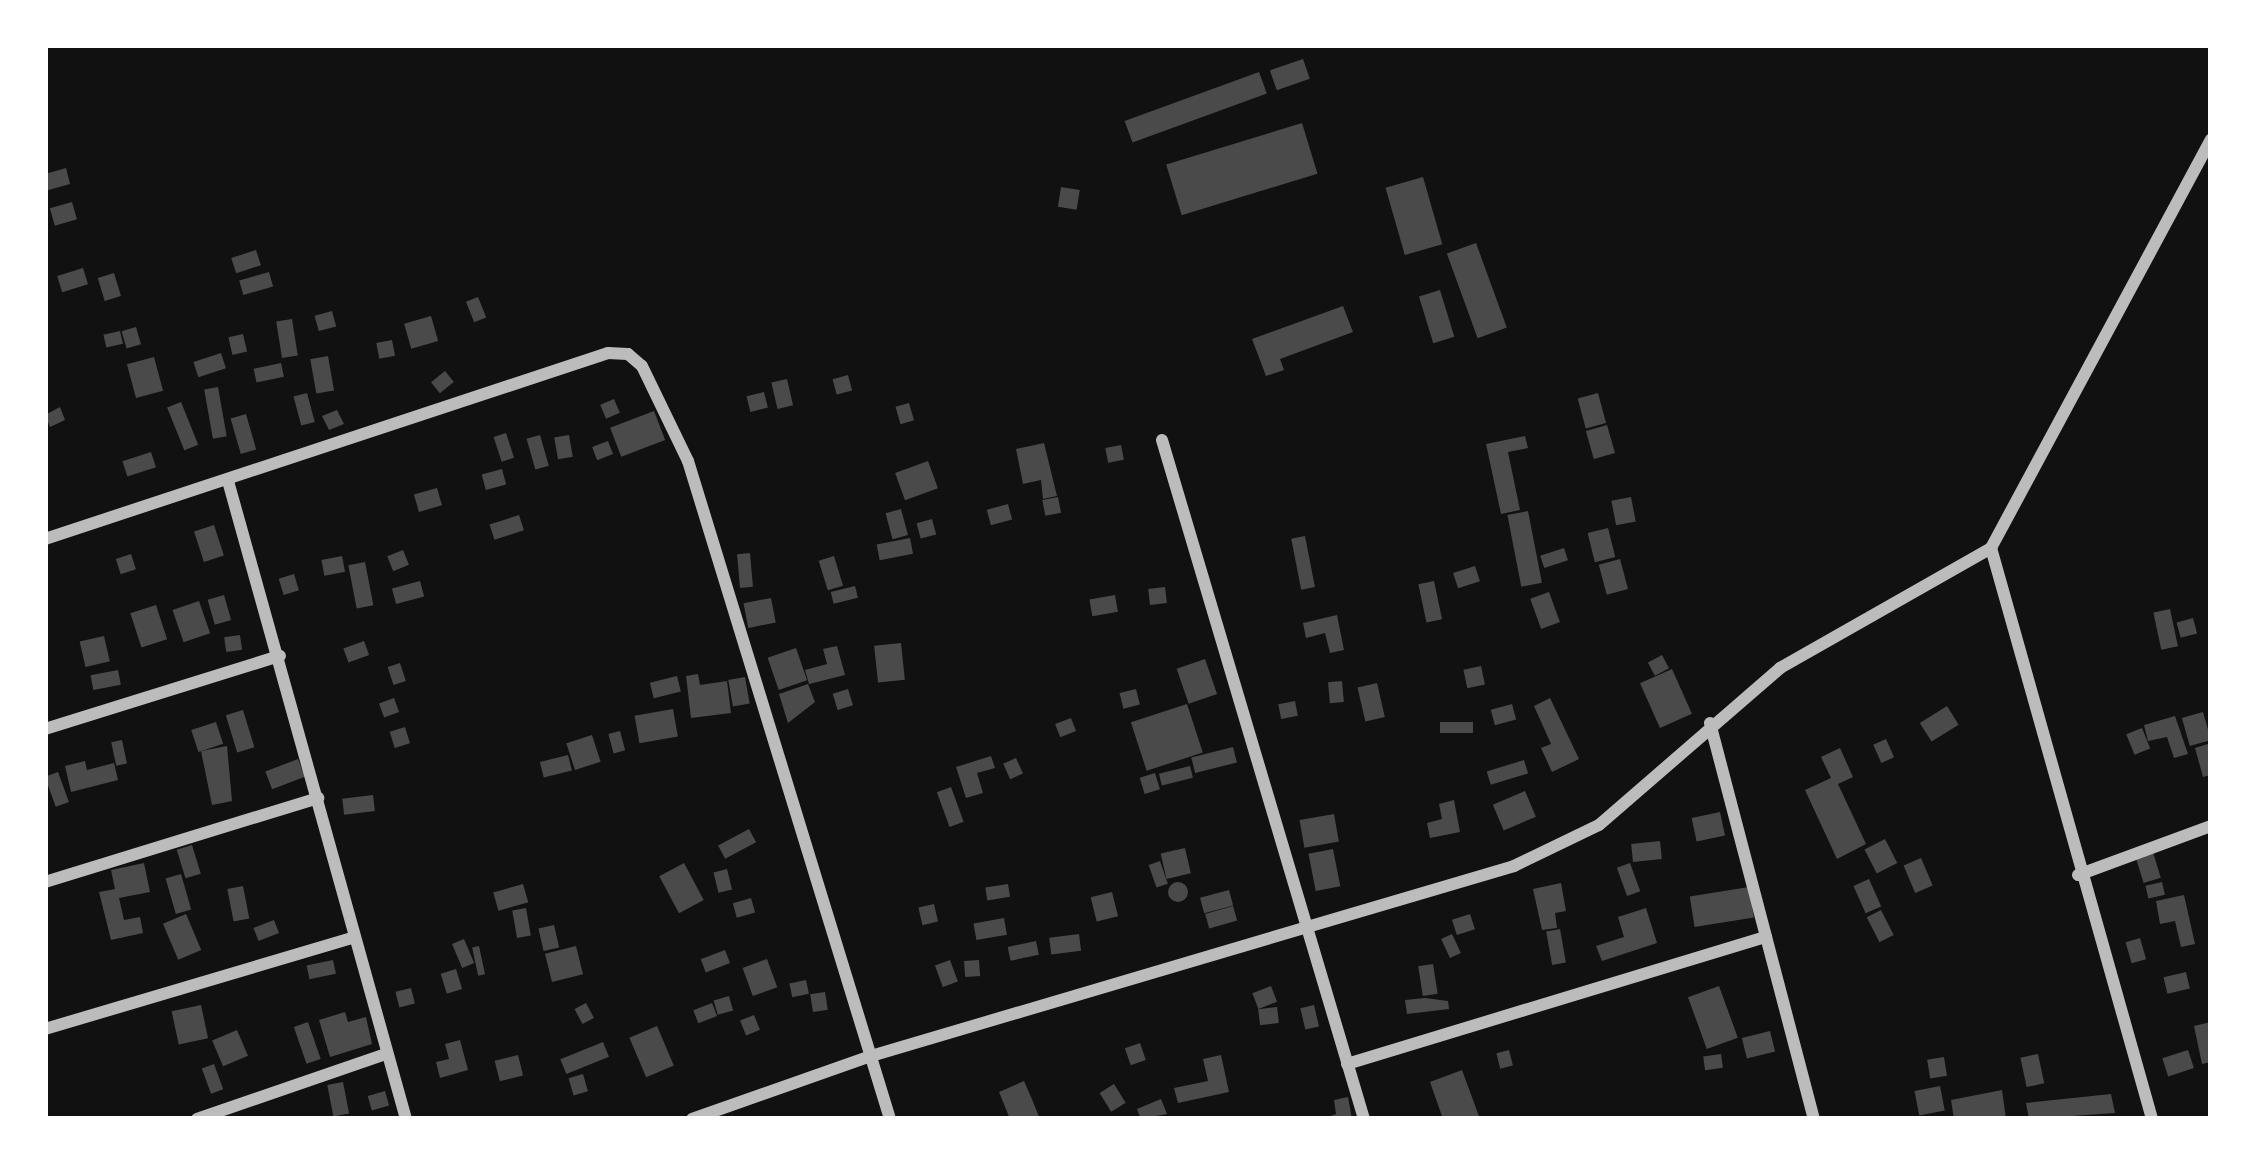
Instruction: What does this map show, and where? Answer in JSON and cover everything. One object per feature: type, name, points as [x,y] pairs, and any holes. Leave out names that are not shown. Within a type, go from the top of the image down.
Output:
[{"type":"street","points":[[692,1119],[871,1056],[1514,866],[1599,825],[1710,723],[1780,668],[1991,548],[2211,140]]},
{"type":"street","points":[[45,539],[608,353],[642,366],[688,461],[890,1119]]},
{"type":"street","points":[[1162,440],[1364,1119]]},
{"type":"street","points":[[228,481],[406,1119]]},
{"type":"street","points":[[1991,548],[2078,875],[2152,1119]]},
{"type":"street","points":[[45,729],[280,656]]},
{"type":"street","points":[[1710,723],[1814,1119]]},
{"type":"street","points":[[45,882],[318,798]]},
{"type":"street","points":[[2078,875],[2211,826]]},
{"type":"street","points":[[45,1029],[352,938]]},
{"type":"street","points":[[1347,1064],[1766,938]]},
{"type":"street","points":[[196,1119],[386,1054]]},
{"type":"building","points":[[1303,59],[1310,79],[1277,90],[1270,70]]},
{"type":"building","points":[[1259,72],[1267,94],[1132,143],[1125,121]]},
{"type":"building","points":[[1302,123],[1317,174],[1182,215],[1166,165]]},
{"type":"building","points":[[66,168],[70,184],[45,191],[45,174]]},
{"type":"building","points":[[1423,177],[1442,244],[1405,255],[1386,188]]},
{"type":"building","points":[[1061,187],[1080,190],[1077,210],[1058,207]]},
{"type":"building","points":[[72,202],[77,219],[55,226],[50,208]]},
{"type":"building","points":[[1476,243],[1507,328],[1478,338],[1447,254]]},
{"type":"building","points":[[256,250],[261,265],[236,273],[231,258]]},
{"type":"building","points":[[83,268],[88,284],[62,292],[57,276]]},
{"type":"building","points":[[269,272],[273,286],[243,295],[239,281]]},
{"type":"building","points":[[114,273],[121,296],[105,301],[98,278]]},
{"type":"building","points":[[1440,290],[1454,337],[1433,343],[1419,296]]},
{"type":"building","points":[[478,297],[486,317],[474,322],[466,302]]},
{"type":"building","points":[[1343,306],[1353,332],[1280,359],[1284,370],[1266,376],[1252,339]]},
{"type":"building","points":[[332,311],[336,326],[319,331],[315,316]]},
{"type":"building","points":[[431,316],[438,341],[411,349],[404,324]]},
{"type":"building","points":[[292,319],[298,356],[282,358],[276,322]]},
{"type":"building","points":[[136,327],[141,344],[127,348],[122,331]]},
{"type":"building","points":[[120,331],[123,344],[106,347],[103,335]]},
{"type":"building","points":[[243,334],[247,352],[232,355],[228,337]]},
{"type":"building","points":[[392,340],[395,356],[379,359],[376,343]]},
{"type":"building","points":[[221,353],[226,368],[198,377],[193,362]]},
{"type":"building","points":[[328,356],[334,390],[316,394],[310,359]]},
{"type":"building","points":[[154,357],[163,391],[136,398],[127,364]]},
{"type":"building","points":[[281,363],[284,377],[257,383],[254,369]]},
{"type":"building","points":[[445,371],[454,382],[440,393],[431,382]]},
{"type":"building","points":[[848,375],[852,390],[837,395],[833,379]]},
{"type":"building","points":[[787,379],[793,405],[777,409],[771,383]]},
{"type":"building","points":[[218,387],[227,436],[213,439],[204,389]]},
{"type":"building","points":[[764,392],[768,408],[750,412],[747,396]]},
{"type":"building","points":[[307,393],[315,422],[301,426],[293,397]]},
{"type":"building","points":[[1598,393],[1606,423],[1586,428],[1578,398]]},
{"type":"building","points":[[614,399],[620,413],[606,419],[600,405]]},
{"type":"building","points":[[181,402],[198,445],[184,450],[167,408]]},
{"type":"building","points":[[909,403],[914,420],[901,424],[896,407]]},
{"type":"building","points":[[60,407],[65,420],[50,427],[45,415]]},
{"type":"building","points":[[337,410],[344,424],[329,430],[322,416]]},
{"type":"building","points":[[654,411],[665,440],[621,457],[610,428]]},
{"type":"building","points":[[246,414],[256,450],[241,454],[231,418]]},
{"type":"building","points":[[1607,425],[1615,453],[1594,459],[1586,431]]},
{"type":"building","points":[[506,433],[514,458],[502,462],[494,437]]},
{"type":"building","points":[[540,435],[549,466],[535,470],[527,439]]},
{"type":"building","points":[[569,435],[573,457],[558,459],[554,438]]},
{"type":"building","points":[[1525,436],[1528,448],[1508,452],[1520,510],[1501,514],[1486,444]]},
{"type":"building","points":[[608,441],[613,454],[597,460],[592,447]]},
{"type":"building","points":[[1044,443],[1057,496],[1043,499],[1041,480],[1023,484],[1016,449]]},
{"type":"building","points":[[1121,445],[1124,460],[1108,463],[1105,448]]},
{"type":"building","points":[[151,452],[156,467],[127,476],[122,461]]},
{"type":"building","points":[[928,461],[938,488],[905,500],[895,473]]},
{"type":"building","points":[[502,469],[506,484],[486,490],[482,474]]},
{"type":"building","points":[[437,488],[442,505],[419,512],[414,495]]},
{"type":"building","points":[[1058,497],[1061,513],[1045,516],[1042,500]]},
{"type":"building","points":[[1631,497],[1636,522],[1616,525],[1611,501]]},
{"type":"building","points":[[1008,504],[1012,519],[991,525],[987,510]]},
{"type":"building","points":[[901,509],[908,535],[893,539],[886,513]]},
{"type":"building","points":[[1528,511],[1542,583],[1521,587],[1507,515]]},
{"type":"building","points":[[519,515],[524,530],[494,540],[490,525]]},
{"type":"building","points":[[932,519],[936,534],[921,539],[917,523]]},
{"type":"building","points":[[214,525],[224,555],[204,562],[194,531]]},
{"type":"building","points":[[1608,528],[1615,557],[1595,562],[1588,533]]},
{"type":"building","points":[[1305,536],[1315,587],[1301,590],[1291,539]]},
{"type":"building","points":[[910,538],[913,554],[880,560],[877,544]]},
{"type":"building","points":[[1564,548],[1568,560],[1544,568],[1540,556]]},
{"type":"building","points":[[403,550],[409,565],[393,571],[387,556]]},
{"type":"building","points":[[750,553],[753,587],[740,588],[737,554]]},
{"type":"building","points":[[131,554],[136,569],[121,574],[116,559]]},
{"type":"building","points":[[342,556],[345,572],[324,576],[321,560]]},
{"type":"building","points":[[834,556],[843,586],[828,590],[819,561]]},
{"type":"building","points":[[1620,559],[1628,589],[1607,595],[1599,565]]},
{"type":"building","points":[[365,562],[373,605],[357,608],[348,565]]},
{"type":"building","points":[[1475,566],[1480,581],[1458,588],[1453,573]]},
{"type":"building","points":[[294,574],[299,590],[284,595],[279,579]]},
{"type":"building","points":[[420,581],[424,596],[396,604],[392,589]]},
{"type":"building","points":[[1434,581],[1442,619],[1426,622],[1418,584]]},
{"type":"building","points":[[855,586],[858,598],[834,604],[831,592]]},
{"type":"building","points":[[1165,587],[1167,603],[1150,605],[1148,589]]},
{"type":"building","points":[[1549,592],[1560,622],[1541,629],[1530,599]]},
{"type":"building","points":[[224,595],[231,620],[215,625],[208,600]]},
{"type":"building","points":[[1115,595],[1118,612],[1092,616],[1089,600]]},
{"type":"building","points":[[771,598],[776,623],[748,628],[744,603]]},
{"type":"building","points":[[199,601],[210,633],[184,642],[173,610]]},
{"type":"building","points":[[156,605],[167,639],[141,648],[130,613]]},
{"type":"building","points":[[2170,609],[2178,646],[2161,650],[2153,613]]},
{"type":"building","points":[[1337,615],[1344,650],[1330,653],[1325,633],[1306,638],[1303,623]]},
{"type":"building","points":[[2193,618],[2197,633],[2181,638],[2177,622]]},
{"type":"building","points":[[240,635],[242,650],[226,652],[224,637]]},
{"type":"building","points":[[104,636],[110,661],[85,667],[80,642]]},
{"type":"building","points":[[364,641],[369,655],[348,663],[343,649]]},
{"type":"building","points":[[901,643],[905,680],[878,683],[874,646]]},
{"type":"building","points":[[837,646],[845,675],[809,684],[805,670],[827,664],[823,649]]},
{"type":"building","points":[[796,648],[807,680],[779,690],[768,658]]},
{"type":"building","points":[[1662,655],[1669,668],[1655,676],[1648,663]]},
{"type":"building","points":[[1205,659],[1217,694],[1189,704],[1177,669]]},
{"type":"building","points":[[400,663],[406,681],[394,685],[388,667]]},
{"type":"building","points":[[1481,666],[1485,685],[1467,688],[1463,670]]},
{"type":"building","points":[[1672,669],[1692,714],[1660,728],[1640,683]]},
{"type":"building","points":[[118,670],[121,685],[93,690],[91,675]]},
{"type":"building","points":[[698,674],[700,685],[727,681],[731,713],[691,718],[686,676]]},
{"type":"building","points":[[677,676],[681,692],[654,698],[650,683]]},
{"type":"building","points":[[745,677],[750,704],[733,707],[728,680]]},
{"type":"building","points":[[1342,681],[1344,702],[1330,703],[1328,682]]},
{"type":"building","points":[[1377,683],[1385,717],[1365,722],[1358,687]]},
{"type":"building","points":[[808,684],[815,702],[788,723],[779,694]]},
{"type":"building","points":[[848,689],[853,705],[838,710],[833,694]]},
{"type":"building","points":[[1136,689],[1140,705],[1123,709],[1120,693]]},
{"type":"building","points":[[394,698],[399,712],[384,718],[379,703]]},
{"type":"building","points":[[1550,698],[1579,759],[1552,772],[1541,748],[1551,744],[1534,706]]},
{"type":"building","points":[[1295,701],[1298,716],[1281,719],[1278,704]]},
{"type":"building","points":[[1187,704],[1203,753],[1147,771],[1131,722]]},
{"type":"building","points":[[1512,704],[1516,719],[1495,725],[1491,710]]},
{"type":"building","points":[[1947,706],[1959,725],[1932,742],[1920,723]]},
{"type":"building","points":[[673,709],[678,737],[639,743],[635,716]]},
{"type":"building","points":[[243,710],[254,747],[237,753],[226,715]]},
{"type":"building","points":[[2203,712],[2211,740],[2190,746],[2182,718]]},
{"type":"building","points":[[2175,716],[2188,754],[2174,758],[2167,737],[2148,741],[2144,725]]},
{"type":"building","points":[[1071,718],[1076,731],[1060,737],[1055,724]]},
{"type":"building","points":[[216,722],[223,744],[198,752],[191,730]]},
{"type":"building","points":[[1440,722],[1473,722],[1473,733],[1440,733]]},
{"type":"building","points":[[405,727],[410,743],[395,748],[390,732]]},
{"type":"building","points":[[2142,728],[2150,748],[2134,755],[2126,734]]},
{"type":"building","points":[[620,731],[625,750],[614,753],[608,734]]},
{"type":"building","points":[[592,735],[601,762],[575,770],[566,743]]},
{"type":"building","points":[[1886,739],[1894,757],[1881,763],[1873,745]]},
{"type":"building","points":[[122,740],[127,763],[116,766],[111,742]]},
{"type":"building","points":[[2211,743],[2211,775],[2203,777],[2195,748]]},
{"type":"building","points":[[227,746],[232,801],[212,805],[201,751]]},
{"type":"building","points":[[1233,747],[1237,763],[1195,773],[1191,757]]},
{"type":"building","points":[[1840,748],[1853,777],[1838,784],[1866,844],[1837,859],[1805,790],[1831,778],[1821,757]]},
{"type":"building","points":[[568,755],[572,771],[544,778],[540,762]]},
{"type":"building","points":[[991,756],[995,768],[977,773],[983,793],[966,798],[956,767]]},
{"type":"building","points":[[1016,758],[1023,774],[1010,779],[1003,764]]},
{"type":"building","points":[[298,759],[305,777],[272,789],[265,772]]},
{"type":"building","points":[[1524,760],[1528,773],[1491,785],[1487,771]]},
{"type":"building","points":[[85,761],[87,770],[114,763],[118,780],[71,792],[65,766]]},
{"type":"building","points":[[1190,766],[1193,778],[1162,785],[1159,774]]},
{"type":"building","points":[[58,772],[69,802],[56,807],[45,777]]},
{"type":"building","points":[[1155,773],[1160,789],[1145,794],[1140,778]]},
{"type":"building","points":[[951,787],[964,822],[950,827],[937,792]]},
{"type":"building","points":[[1525,791],[1536,817],[1504,830],[1493,805]]},
{"type":"building","points":[[373,795],[375,811],[344,815],[342,799]]},
{"type":"building","points":[[1454,800],[1460,832],[1430,838],[1427,823],[1442,819],[1439,804]]},
{"type":"building","points":[[1720,812],[1725,835],[1697,842],[1692,818]]},
{"type":"building","points":[[1334,814],[1339,842],[1304,848],[1300,820]]},
{"type":"building","points":[[749,829],[756,842],[725,859],[718,845]]},
{"type":"building","points":[[1885,839],[1897,863],[1877,873],[1865,849]]},
{"type":"building","points":[[1660,841],[1662,859],[1633,862],[1631,844]]},
{"type":"building","points":[[192,845],[201,874],[185,878],[177,850]]},
{"type":"building","points":[[1185,848],[1191,873],[1166,879],[1161,854]]},
{"type":"building","points":[[1333,849],[1340,886],[1316,891],[1308,854]]},
{"type":"building","points":[[2152,849],[2161,878],[2144,883],[2135,854]]},
{"type":"building","points":[[1921,858],[1933,886],[1915,893],[1904,865]]},
{"type":"building","points":[[1160,861],[1168,884],[1156,888],[1149,865]]},
{"type":"building","points":[[144,863],[150,892],[119,898],[124,920],[140,917],[143,933],[111,940],[99,892],[115,889],[111,870]]},
{"type":"building","points":[[684,863],[704,900],[679,913],[659,876]]},
{"type":"building","points":[[1630,863],[1640,891],[1627,896],[1617,868]]},
{"type":"building","points":[[727,869],[732,889],[718,893],[713,872]]},
{"type":"building","points":[[181,874],[191,910],[176,914],[166,878]]},
{"type":"building","points":[[1869,879],[1881,906],[1866,913],[1853,886]]},
{"type":"building","points":[[1178,882],[1188,892],[1178,902],[1168,892]]},
{"type":"building","points":[[2162,882],[2165,895],[2148,898],[2145,886]]},
{"type":"building","points":[[1561,883],[1566,911],[1555,913],[1557,928],[1542,930],[1533,889]]},
{"type":"building","points":[[523,884],[528,902],[498,911],[493,893]]},
{"type":"building","points":[[1008,884],[1010,897],[987,900],[985,888]]},
{"type":"building","points":[[243,886],[249,918],[234,921],[227,889]]},
{"type":"building","points":[[1749,887],[1754,918],[1695,927],[1690,896]]},
{"type":"building","points":[[1229,890],[1233,905],[1204,913],[1200,898]]},
{"type":"building","points":[[1112,892],[1118,916],[1097,922],[1091,897]]},
{"type":"building","points":[[2184,895],[2195,944],[2181,947],[2175,921],[2160,924],[2156,901]]},
{"type":"building","points":[[751,898],[755,912],[737,918],[733,903]]},
{"type":"building","points":[[934,904],[938,922],[922,925],[918,908]]},
{"type":"building","points":[[1233,906],[1237,920],[1209,928],[1205,914]]},
{"type":"building","points":[[526,908],[531,936],[517,938],[512,910]]},
{"type":"building","points":[[1646,908],[1657,943],[1602,961],[1596,946],[1624,937],[1618,917]]},
{"type":"building","points":[[1881,910],[1894,935],[1879,942],[1867,917]]},
{"type":"building","points":[[186,914],[201,950],[178,960],[163,924]]},
{"type":"building","points":[[1470,914],[1475,929],[1457,935],[1452,920]]},
{"type":"building","points":[[1004,918],[1007,935],[976,940],[973,923]]},
{"type":"building","points":[[274,920],[279,933],[258,941],[253,928]]},
{"type":"building","points":[[554,925],[559,947],[544,951],[538,929]]},
{"type":"building","points":[[1560,929],[1566,962],[1552,965],[1546,931]]},
{"type":"building","points":[[1079,934],[1081,951],[1051,955],[1049,938]]},
{"type":"building","points":[[1452,934],[1461,953],[1450,958],[1441,939]]},
{"type":"building","points":[[2140,938],[2146,959],[2132,963],[2126,942]]},
{"type":"building","points":[[464,939],[474,963],[462,968],[452,944]]},
{"type":"building","points":[[1036,941],[1039,955],[1011,961],[1008,947]]},
{"type":"building","points":[[479,946],[485,974],[478,976],[472,947]]},
{"type":"building","points":[[576,946],[583,974],[552,982],[545,954]]},
{"type":"building","points":[[725,950],[730,963],[706,972],[701,959]]},
{"type":"building","points":[[767,959],[777,987],[753,996],[743,968]]},
{"type":"building","points":[[333,960],[336,974],[310,979],[307,966]]},
{"type":"building","points":[[950,960],[958,982],[943,987],[935,965]]},
{"type":"building","points":[[979,960],[980,976],[965,977],[964,961]]},
{"type":"building","points":[[1433,964],[1438,994],[1423,996],[1418,966]]},
{"type":"building","points":[[456,969],[462,989],[447,994],[441,974]]},
{"type":"building","points":[[2186,972],[2190,989],[2167,994],[2164,977]]},
{"type":"building","points":[[806,980],[809,994],[792,997],[789,984]]},
{"type":"building","points":[[1271,986],[1277,1002],[1258,1009],[1252,993]]},
{"type":"building","points":[[1719,986],[1738,1038],[1707,1049],[1688,997]]},
{"type":"building","points":[[411,988],[415,1004],[399,1007],[395,992]]},
{"type":"building","points":[[825,992],[828,1010],[813,1012],[810,994]]},
{"type":"building","points":[[729,996],[733,1010],[718,1015],[714,1000]]},
{"type":"building","points":[[1405,1000],[1448,1001],[1449,1009],[1407,1014]]},
{"type":"building","points":[[586,1003],[594,1018],[583,1024],[575,1009]]},
{"type":"building","points":[[712,1003],[717,1016],[698,1023],[693,1010]]},
{"type":"building","points":[[201,1005],[208,1038],[179,1044],[172,1011]]},
{"type":"building","points":[[1314,1005],[1319,1026],[1305,1030],[1300,1008]]},
{"type":"building","points":[[1277,1007],[1279,1023],[1260,1025],[1258,1009]]},
{"type":"building","points":[[345,1012],[348,1022],[366,1017],[372,1044],[330,1057],[319,1020]]},
{"type":"building","points":[[754,1015],[760,1030],[746,1035],[740,1021]]},
{"type":"building","points":[[308,1022],[321,1059],[307,1064],[294,1027]]},
{"type":"building","points":[[2211,1022],[2211,1062],[2202,1064],[2194,1026]]},
{"type":"building","points":[[657,1026],[674,1066],[646,1077],[629,1038]]},
{"type":"building","points":[[237,1030],[248,1056],[223,1066],[212,1041]]},
{"type":"building","points":[[1770,1031],[1775,1051],[1747,1058],[1742,1038]]},
{"type":"building","points":[[460,1040],[468,1070],[440,1078],[436,1062],[449,1059],[445,1044]]},
{"type":"building","points":[[603,1042],[609,1057],[566,1074],[560,1059]]},
{"type":"building","points":[[1140,1043],[1146,1060],[1131,1065],[1125,1048]]},
{"type":"building","points":[[1509,1050],[1513,1066],[1500,1069],[1496,1053]]},
{"type":"building","points":[[2188,1050],[2194,1068],[2168,1076],[2162,1058]]},
{"type":"building","points":[[1721,1054],[1723,1068],[1705,1070],[1703,1057]]},
{"type":"building","points":[[2038,1054],[2044,1083],[2027,1087],[2020,1058]]},
{"type":"building","points":[[518,1055],[523,1075],[500,1081],[495,1061]]},
{"type":"building","points":[[1221,1055],[1229,1092],[1178,1103],[1174,1088],[1208,1081],[1203,1059]]},
{"type":"building","points":[[1944,1057],[1947,1076],[1930,1078],[1927,1060]]},
{"type":"building","points":[[214,1064],[223,1089],[211,1094],[202,1068]]},
{"type":"building","points":[[1462,1070],[1480,1119],[1443,1119],[1430,1082]]},
{"type":"building","points":[[583,1074],[588,1091],[574,1095],[569,1078]]},
{"type":"building","points":[[1024,1081],[1040,1119],[1010,1119],[999,1092]]},
{"type":"building","points":[[343,1082],[349,1113],[333,1116],[327,1085]]},
{"type":"building","points":[[1114,1084],[1126,1103],[1111,1112],[1100,1093]]},
{"type":"building","points":[[1940,1086],[1945,1111],[1919,1116],[1914,1091]]},
{"type":"building","points":[[2002,1090],[2006,1119],[1954,1119],[1951,1100]]},
{"type":"building","points":[[385,1091],[389,1105],[372,1110],[368,1096]]},
{"type":"building","points":[[2111,1094],[2115,1113],[2029,1119],[2026,1103]]},
{"type":"building","points":[[1348,1097],[1352,1119],[1323,1119],[1336,1114],[1334,1100]]},
{"type":"building","points":[[1161,1099],[1167,1114],[1141,1119],[1137,1109]]}]
